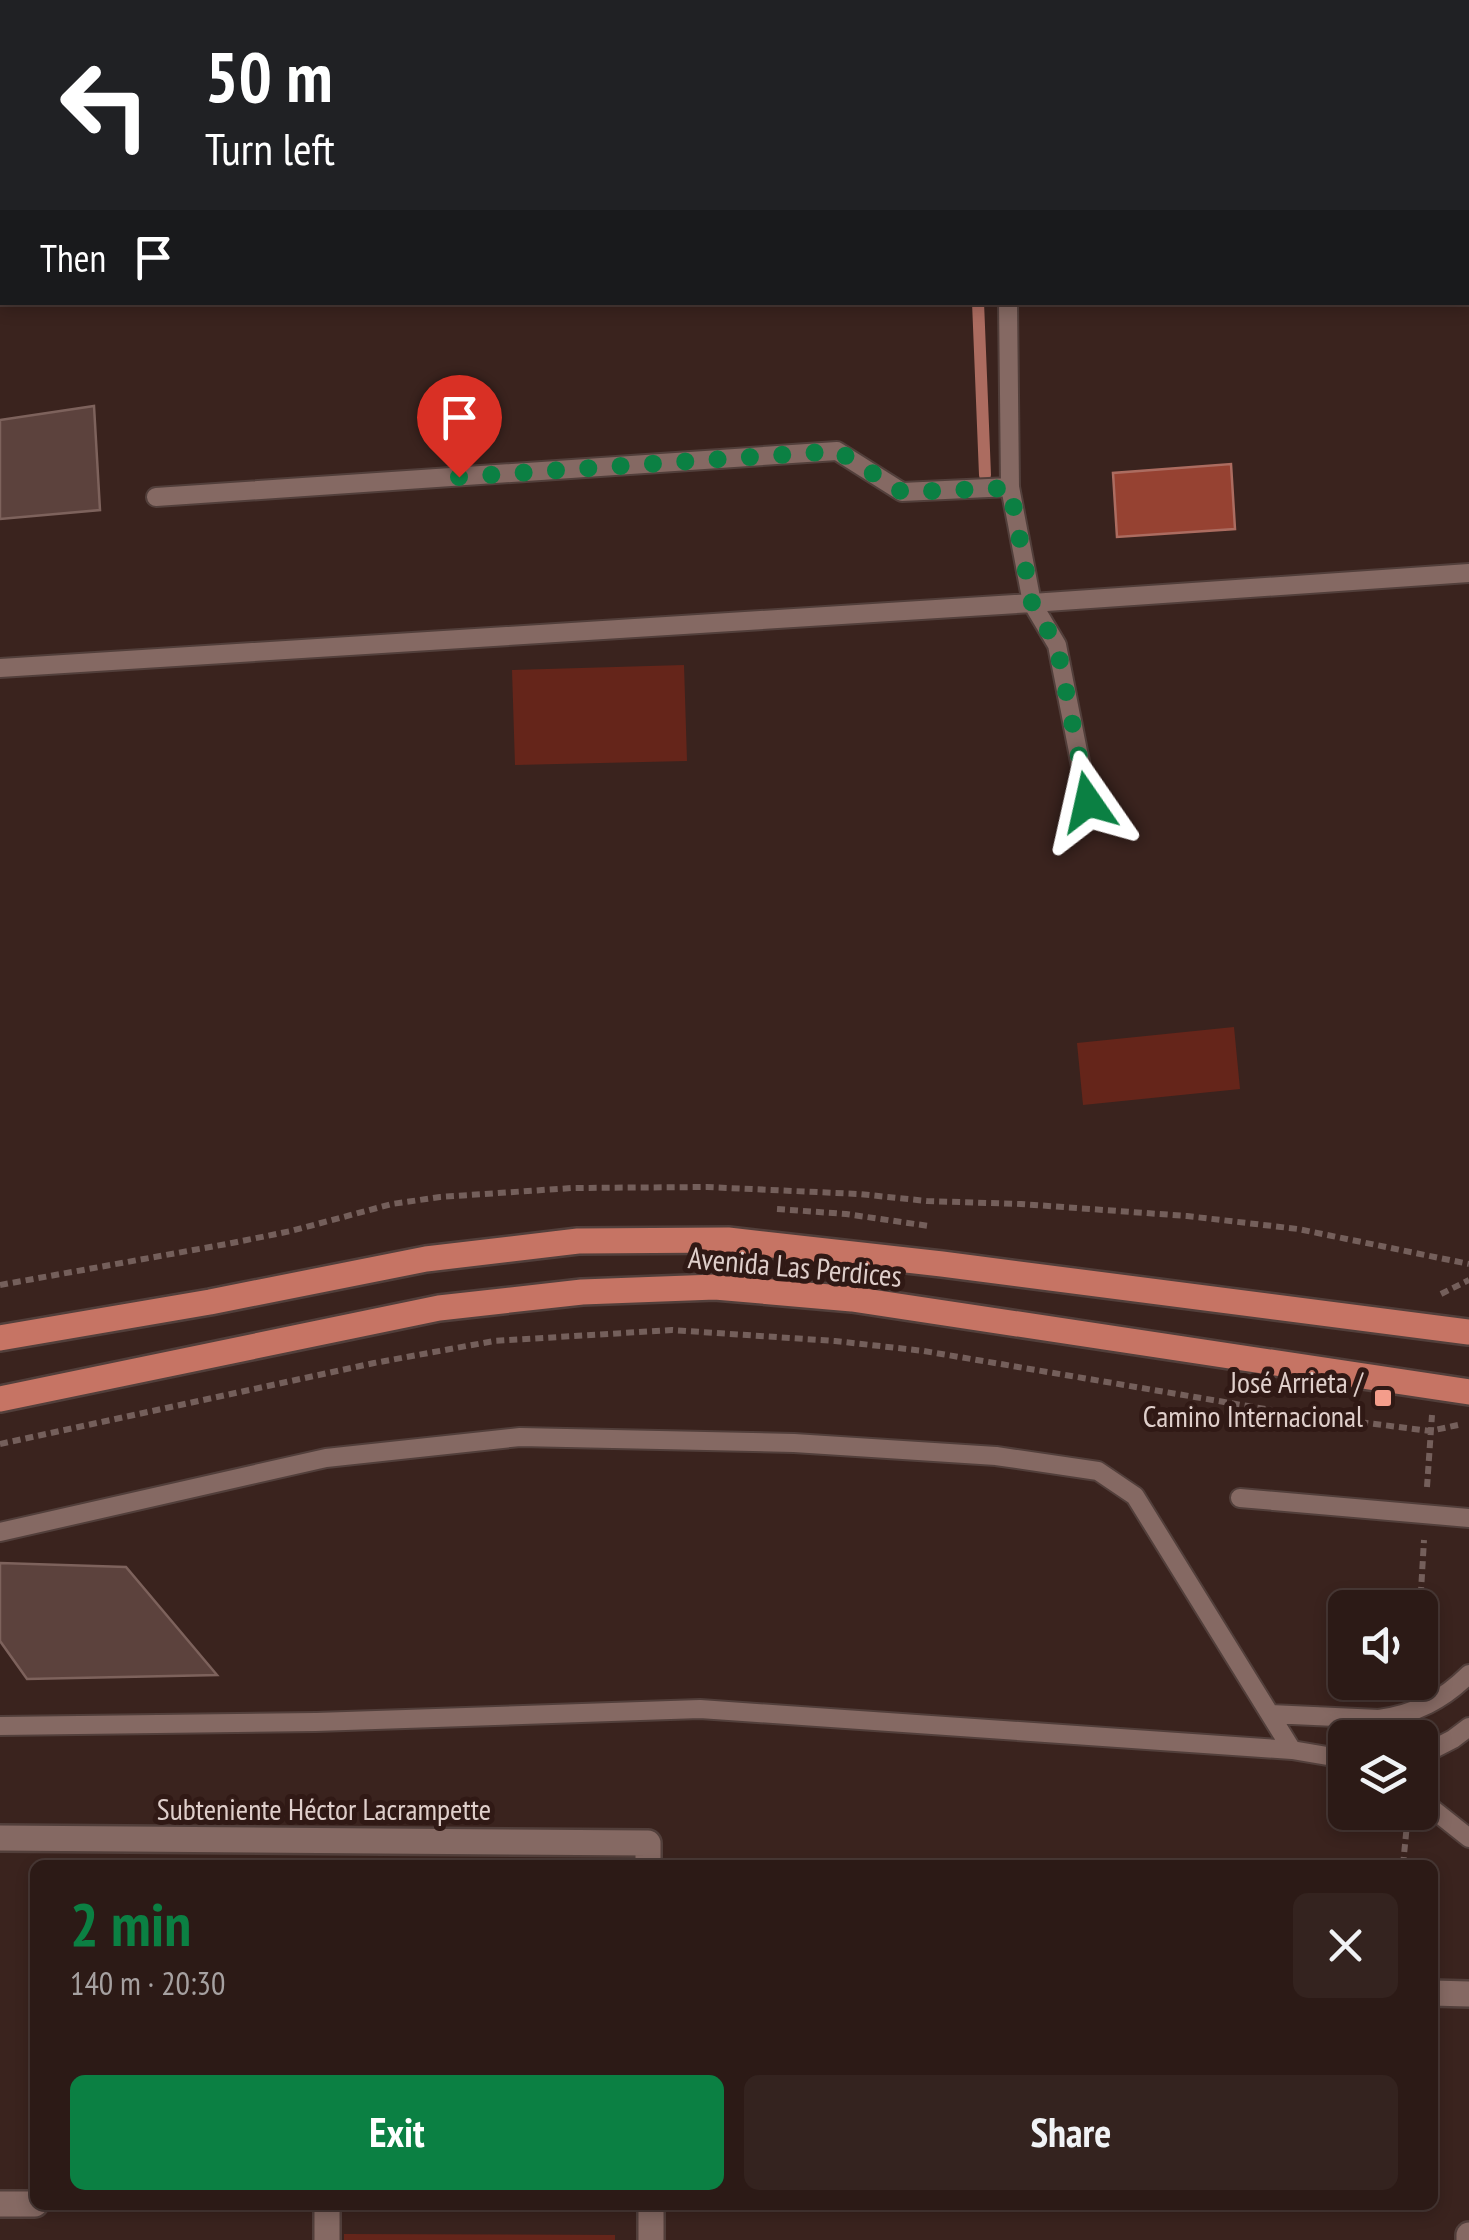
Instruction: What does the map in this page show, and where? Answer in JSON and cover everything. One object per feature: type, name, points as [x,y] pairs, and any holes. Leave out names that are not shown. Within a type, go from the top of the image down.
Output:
[{"type":"main road","name":"Avenida Las Perdices","points":[[0,1338],[426,1259],[578,1241],[709,1240],[942,1264],[1469,1332]]},
{"type":"main road","name":"Avenida Las Perdices","points":[[0,1398],[439,1308],[582,1292],[715,1287],[852,1299],[1469,1392]]},
{"type":"street","name":"Subteniente Héctor Lacrampette","points":[[0,1838],[648,1854]]},
{"type":"street","points":[[1438,1992],[1469,1994]]},
{"type":"street","points":[[0,2204],[30,2204]]},
{"type":"street","points":[[327,2210],[327,2240]]},
{"type":"street","points":[[651,2210],[651,2240]]},
{"type":"lane","points":[[1008,305],[1010,488],[1032,603],[1057,646],[1088,802]]},
{"type":"lane","points":[[156,497],[838,451],[902,492],[1010,488]]},
{"type":"lane","points":[[0,668],[1469,572]]},
{"type":"lane","points":[[0,1532],[326,1458],[520,1437],[794,1442],[996,1456],[1098,1471],[1135,1496],[1292,1750]]},
{"type":"lane","points":[[1240,1498],[1469,1518]]},
{"type":"lane","points":[[1270,1714],[1378,1719],[1396,1716],[1436,1702],[1469,1674]]},
{"type":"lane","points":[[0,1726],[316,1722],[700,1709],[1292,1750],[1328,1756]]},
{"type":"lane","points":[[1438,1747],[1469,1727]]},
{"type":"lane","points":[[1438,1813],[1469,1838]]},
{"type":"path","points":[[1444,1294],[1469,1280]]},
{"type":"path","points":[[0,1444],[494,1341],[672,1330],[924,1351],[1289,1412],[1430,1431],[1469,1424]]},
{"type":"path","points":[[1403,1860],[1406,1830]]},
{"type":"shaded area","points":[[1231,464],[1235,529],[1117,537],[1113,473]]},
{"type":"shaded area","points":[[684,665],[687,761],[515,765],[512,670]]},
{"type":"shaded area","points":[[1234,1027],[1240,1089],[1083,1105],[1077,1043]]},
{"type":"shaded area","points":[[344,2234],[615,2235],[615,2240],[344,2240]]},
{"type":"building","points":[[94,406],[100,510],[0,519],[0,420]]},
{"type":"building","points":[[0,1563],[126,1567],[217,1675],[27,1679],[0,1641]]},
{"type":"waterway","points":[[978,305],[985,475]]},
{"type":"place","name":"José Arrieta / Camino Internacional","points":[[1383,1398]]},
{"type":"route","points":[[459,477],[838,451],[902,492],[1010,488],[1032,603],[1057,646],[1088,802]]}]
